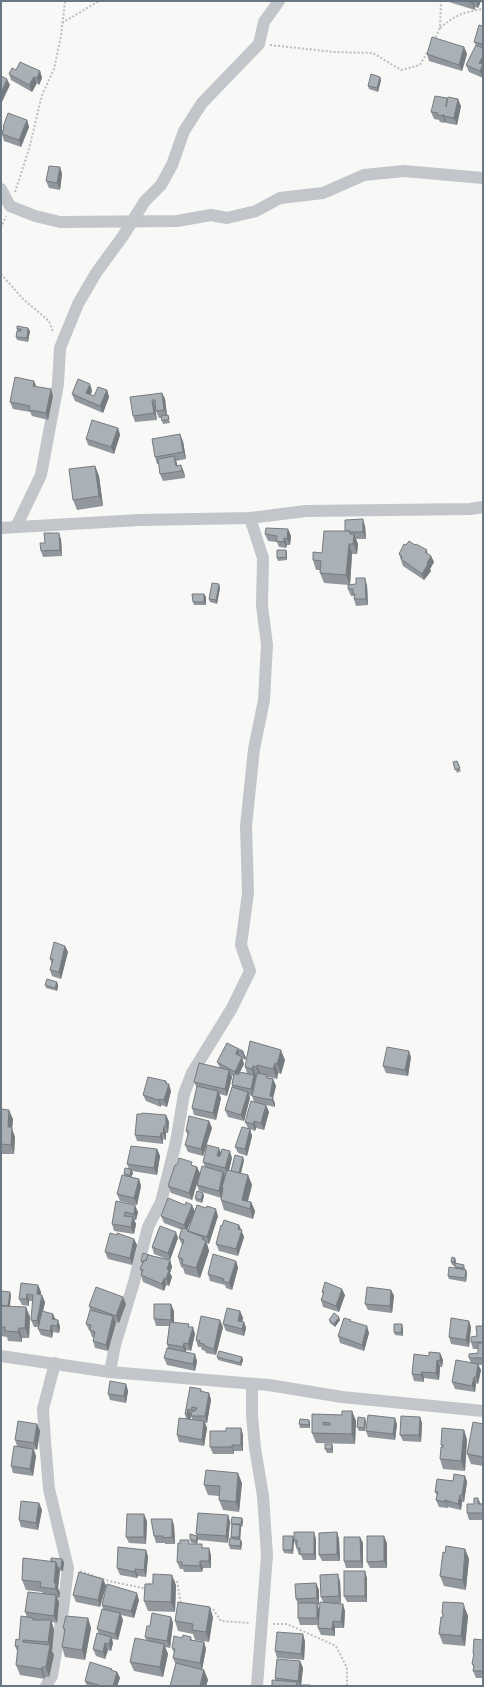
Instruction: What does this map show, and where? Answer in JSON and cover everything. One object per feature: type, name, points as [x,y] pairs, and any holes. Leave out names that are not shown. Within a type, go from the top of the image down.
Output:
[{"type":"street","points":[[16,527],[41,475],[58,384],[60,348],[78,304],[96,273],[123,236],[130,223],[146,201],[161,185],[172,165],[184,131],[202,103],[259,44],[264,22],[278,1]]},
{"type":"street","points":[[1,189],[10,206],[35,216],[60,222],[130,223],[177,221],[211,216],[227,218],[256,211],[280,198],[323,193],[364,175],[404,171],[483,178]]},
{"type":"street","points":[[1,528],[140,520],[250,518],[306,511],[470,509],[483,507]]},
{"type":"street","points":[[110,1372],[115,1345],[134,1282],[148,1226],[160,1202],[176,1142],[184,1094],[192,1073],[232,1008],[250,971],[241,945],[248,893],[246,826],[254,748],[264,700],[267,645],[262,606],[263,558],[250,518]]},
{"type":"street","points":[[1,1356],[110,1372],[252,1384],[342,1397],[483,1412]]},
{"type":"street","points":[[46,1686],[52,1676],[64,1610],[68,1568],[49,1489],[45,1441],[43,1409],[55,1364]]},
{"type":"street","points":[[252,1384],[252,1416],[255,1448],[263,1496],[267,1555],[257,1686]]},
{"type":"path","points":[[1,228],[29,149],[42,96],[54,69],[65,1]]},
{"type":"path","points":[[62,23],[99,1]]},
{"type":"path","points":[[440,28],[441,1]]},
{"type":"path","points":[[259,44],[292,46],[334,52],[373,53],[401,70],[420,65],[440,28],[452,18],[465,11],[483,9]]},
{"type":"path","points":[[1,274],[23,299],[49,321],[60,348]]},
{"type":"path","points":[[68,1568],[109,1581],[143,1588],[153,1580],[159,1580]]},
{"type":"path","points":[[171,1581],[177,1581],[182,1605]]},
{"type":"path","points":[[205,1608],[213,1609],[221,1621],[287,1624],[336,1646],[347,1668],[347,1686]]},
{"type":"building","points":[[479,25],[483,26],[483,44],[474,42]]},
{"type":"building","points":[[432,37],[464,47],[459,65],[427,54]]},
{"type":"building","points":[[476,45],[483,48],[483,56],[479,63],[483,64],[480,71],[466,65]]},
{"type":"building","points":[[20,62],[40,71],[37,78],[34,77],[29,85],[9,74],[12,68],[16,70]]},
{"type":"building","points":[[371,74],[380,77],[377,88],[368,86]]},
{"type":"building","points":[[1,76],[7,79],[1,93]]},
{"type":"building","points":[[435,96],[447,98],[446,107],[448,97],[458,99],[454,118],[444,116],[443,114],[443,116],[437,115],[438,113],[431,112]]},
{"type":"building","points":[[8,113],[27,120],[19,140],[2,134]]},
{"type":"building","points":[[49,166],[60,167],[57,183],[46,181]]},
{"type":"building","points":[[17,326],[28,328],[27,338],[16,337],[17,331],[21,331],[21,329],[17,329]]},
{"type":"building","points":[[15,377],[34,381],[33,386],[51,389],[46,413],[29,410],[30,406],[10,402]]},
{"type":"building","points":[[78,379],[90,384],[86,393],[94,396],[98,387],[107,390],[100,406],[72,394]]},
{"type":"building","points":[[162,393],[164,410],[156,411],[155,400],[152,400],[154,413],[133,416],[130,397]]},
{"type":"building","points":[[168,415],[169,419],[162,421],[161,416]]},
{"type":"building","points":[[92,420],[118,428],[111,447],[86,439]]},
{"type":"building","points":[[180,434],[183,452],[155,457],[152,439]]},
{"type":"building","points":[[174,456],[176,466],[181,465],[182,471],[160,474],[158,459]]},
{"type":"building","points":[[95,466],[99,496],[73,500],[69,469]]},
{"type":"building","points":[[363,519],[363,532],[345,531],[345,520]]},
{"type":"building","points":[[266,528],[288,529],[287,539],[284,538],[284,542],[276,541],[277,536],[265,534]]},
{"type":"building","points":[[324,531],[350,531],[350,534],[354,534],[353,544],[349,544],[346,575],[320,573],[321,561],[313,560],[313,552],[322,553]]},
{"type":"building","points":[[44,533],[59,533],[60,550],[41,551],[40,543],[45,543]]},
{"type":"building","points":[[409,541],[427,550],[425,552],[431,556],[422,574],[401,559],[402,556],[399,554],[404,544],[406,545]]},
{"type":"building","points":[[277,550],[286,550],[286,557],[277,558]]},
{"type":"building","points":[[356,578],[365,578],[366,599],[354,599],[355,594],[353,594],[353,589],[348,589],[348,585],[356,584]]},
{"type":"building","points":[[212,583],[219,584],[216,600],[209,599]]},
{"type":"building","points":[[192,594],[204,594],[204,602],[193,602]]},
{"type":"building","points":[[457,761],[460,768],[455,770],[453,762]]},
{"type":"building","points":[[54,942],[65,946],[59,972],[50,970],[53,959],[50,959]]},
{"type":"building","points":[[47,979],[57,982],[55,988],[45,985]]},
{"type":"building","points":[[250,1041],[281,1050],[277,1064],[275,1063],[273,1069],[257,1065],[256,1067],[253,1066],[252,1069],[245,1067]]},
{"type":"building","points":[[227,1043],[243,1051],[243,1053],[237,1050],[236,1054],[242,1057],[235,1072],[217,1062]]},
{"type":"building","points":[[387,1047],[409,1051],[405,1070],[383,1066]]},
{"type":"building","points":[[199,1063],[229,1070],[225,1089],[194,1082]]},
{"type":"building","points":[[239,1072],[254,1075],[251,1089],[232,1085],[234,1074],[239,1074]]},
{"type":"building","points":[[257,1073],[267,1075],[267,1078],[273,1079],[270,1096],[273,1097],[272,1100],[252,1096]]},
{"type":"building","points":[[148,1077],[166,1081],[166,1084],[169,1084],[164,1100],[158,1100],[143,1095]]},
{"type":"building","points":[[197,1086],[218,1091],[213,1113],[192,1108]]},
{"type":"building","points":[[232,1087],[248,1092],[241,1115],[225,1110]]},
{"type":"building","points":[[251,1101],[266,1105],[261,1123],[254,1121],[253,1124],[245,1122]]},
{"type":"building","points":[[1,1109],[9,1110],[8,1127],[12,1127],[11,1145],[1,1144]]},
{"type":"building","points":[[137,1114],[166,1115],[166,1126],[164,1126],[163,1133],[161,1133],[160,1137],[135,1135]]},
{"type":"building","points":[[189,1116],[209,1121],[201,1149],[185,1145],[189,1131],[186,1131]]},
{"type":"building","points":[[242,1127],[250,1129],[245,1149],[235,1147]]},
{"type":"building","points":[[207,1145],[219,1148],[217,1156],[220,1156],[222,1149],[230,1151],[225,1168],[203,1162]]},
{"type":"building","points":[[131,1146],[157,1149],[154,1168],[127,1164]]},
{"type":"building","points":[[235,1155],[243,1157],[239,1173],[231,1171]]},
{"type":"building","points":[[179,1158],[192,1162],[191,1165],[197,1167],[189,1193],[168,1186]]},
{"type":"building","points":[[202,1166],[223,1172],[219,1191],[197,1185]]},
{"type":"building","points":[[125,1168],[131,1169],[130,1175],[124,1174]]},
{"type":"building","points":[[227,1170],[248,1175],[242,1200],[251,1202],[250,1209],[221,1200],[222,1187]]},
{"type":"building","points":[[122,1175],[139,1179],[134,1198],[117,1194]]},
{"type":"building","points":[[197,1191],[203,1193],[201,1200],[195,1198]]},
{"type":"building","points":[[168,1198],[185,1205],[186,1202],[192,1205],[184,1225],[161,1216]]},
{"type":"building","points":[[116,1201],[135,1205],[134,1214],[125,1212],[124,1216],[133,1217],[131,1227],[112,1224]]},
{"type":"building","points":[[197,1205],[216,1209],[207,1237],[188,1231]]},
{"type":"building","points":[[224,1220],[239,1225],[238,1229],[242,1230],[236,1249],[216,1244],[221,1225],[222,1226]]},
{"type":"building","points":[[160,1226],[176,1232],[168,1253],[152,1247]]},
{"type":"building","points":[[182,1228],[203,1237],[202,1239],[206,1241],[196,1268],[182,1264],[183,1259],[178,1257],[184,1240],[179,1238]]},
{"type":"building","points":[[110,1233],[117,1235],[117,1233],[134,1239],[130,1258],[105,1252]]},
{"type":"building","points":[[143,1253],[149,1255],[146,1261],[144,1260],[143,1262],[141,1261]]},
{"type":"building","points":[[213,1254],[236,1261],[229,1283],[223,1281],[224,1279],[208,1274]]},
{"type":"building","points":[[148,1255],[170,1260],[166,1279],[164,1278],[162,1284],[141,1275],[143,1270],[140,1269],[144,1260],[146,1261]]},
{"type":"building","points":[[452,1257],[455,1258],[454,1262],[451,1262]]},
{"type":"building","points":[[455,1263],[464,1265],[463,1268],[455,1267]]},
{"type":"building","points":[[449,1267],[466,1270],[465,1278],[448,1276]]},
{"type":"building","points":[[325,1282],[342,1289],[336,1306],[321,1300]]},
{"type":"building","points":[[21,1283],[38,1285],[37,1294],[42,1295],[37,1321],[31,1320],[33,1295],[27,1294],[26,1299],[19,1299]]},
{"type":"building","points":[[96,1287],[123,1297],[116,1316],[89,1306]]},
{"type":"building","points":[[367,1287],[391,1290],[390,1306],[365,1304]]},
{"type":"building","points":[[1,1291],[10,1292],[8,1306],[1,1305]]},
{"type":"building","points":[[154,1304],[171,1304],[171,1320],[154,1319]]},
{"type":"building","points":[[1,1306],[26,1307],[25,1328],[19,1328],[18,1332],[5,1331],[5,1327],[1,1327]]},
{"type":"building","points":[[227,1308],[240,1311],[238,1321],[244,1322],[242,1329],[223,1324]]},
{"type":"building","points":[[90,1310],[113,1316],[106,1345],[93,1341],[95,1332],[90,1330],[91,1325],[86,1324]]},
{"type":"building","points":[[42,1311],[53,1314],[52,1319],[58,1320],[57,1326],[51,1325],[50,1331],[38,1329]]},
{"type":"building","points":[[334,1313],[339,1317],[334,1324],[329,1320]]},
{"type":"building","points":[[201,1316],[220,1320],[214,1349],[204,1346],[204,1344],[199,1343],[200,1341],[196,1340]]},
{"type":"building","points":[[344,1318],[367,1326],[362,1345],[338,1336]]},
{"type":"building","points":[[451,1318],[469,1321],[466,1340],[449,1337]]},
{"type":"building","points":[[170,1322],[189,1324],[188,1327],[193,1327],[188,1344],[184,1343],[183,1347],[167,1344]]},
{"type":"building","points":[[394,1324],[402,1324],[401,1333],[394,1332]]},
{"type":"building","points":[[476,1326],[483,1326],[483,1342],[471,1342],[471,1337],[477,1336]]},
{"type":"building","points":[[478,1343],[483,1343],[483,1358],[469,1358],[469,1354],[478,1353]]},
{"type":"building","points":[[167,1348],[195,1354],[193,1364],[164,1358]]},
{"type":"building","points":[[219,1351],[242,1357],[240,1363],[217,1357]]},
{"type":"building","points":[[429,1352],[440,1353],[440,1361],[437,1360],[436,1373],[422,1372],[421,1375],[412,1374],[414,1354],[429,1356]]},
{"type":"building","points":[[456,1360],[478,1364],[476,1377],[474,1377],[472,1386],[452,1382]]},
{"type":"building","points":[[110,1381],[126,1384],[124,1396],[108,1394]]},
{"type":"building","points":[[190,1387],[201,1389],[200,1391],[209,1393],[205,1416],[191,1416],[192,1411],[195,1411],[197,1408],[192,1407],[191,1410],[188,1409],[187,1415],[185,1414]]},
{"type":"building","points":[[342,1411],[352,1411],[352,1434],[312,1433],[312,1414],[342,1415]],"holes":[[[323,1422],[330,1423],[330,1425],[323,1425]]]},
{"type":"building","points":[[368,1415],[395,1418],[393,1434],[366,1431]]},
{"type":"building","points":[[401,1416],[420,1417],[419,1435],[400,1435]]},
{"type":"building","points":[[358,1417],[365,1418],[364,1428],[357,1427]]},
{"type":"building","points":[[179,1418],[204,1421],[202,1440],[177,1435]]},
{"type":"building","points":[[300,1419],[309,1420],[309,1425],[299,1424]]},
{"type":"building","points":[[18,1421],[37,1424],[34,1443],[15,1440]]},
{"type":"building","points":[[473,1422],[483,1424],[483,1457],[467,1454]]},
{"type":"building","points":[[226,1428],[241,1428],[241,1445],[232,1445],[232,1447],[210,1447],[210,1431],[226,1431]]},
{"type":"building","points":[[442,1428],[464,1430],[461,1461],[440,1459],[441,1447],[443,1447],[443,1445],[441,1445]]},
{"type":"building","points":[[325,1444],[332,1444],[332,1449],[325,1449]]},
{"type":"building","points":[[14,1446],[33,1449],[30,1469],[11,1466]]},
{"type":"building","points":[[206,1470],[238,1473],[236,1502],[219,1500],[220,1486],[204,1485]]},
{"type":"building","points":[[454,1474],[465,1476],[462,1495],[460,1495],[458,1504],[445,1500],[445,1502],[436,1500],[438,1492],[435,1492],[437,1479],[453,1481]]},
{"type":"building","points":[[474,1498],[478,1498],[478,1504],[483,1504],[483,1513],[467,1513],[467,1504],[474,1504]]},
{"type":"building","points":[[21,1501],[39,1503],[36,1523],[19,1520]]},
{"type":"building","points":[[198,1513],[228,1515],[226,1536],[196,1534]]},
{"type":"building","points":[[127,1514],[144,1514],[144,1537],[126,1537]]},
{"type":"building","points":[[232,1517],[242,1518],[241,1524],[231,1524]]},
{"type":"building","points":[[151,1519],[172,1519],[172,1537],[163,1538],[163,1536],[154,1536]]},
{"type":"building","points":[[232,1524],[240,1525],[239,1537],[231,1537]]},
{"type":"building","points":[[294,1532],[314,1532],[314,1554],[300,1554],[300,1548],[297,1548],[297,1540],[294,1540]]},
{"type":"building","points":[[337,1532],[337,1554],[319,1555],[319,1533]]},
{"type":"building","points":[[190,1534],[197,1536],[196,1541],[190,1539]]},
{"type":"building","points":[[283,1536],[293,1536],[292,1550],[283,1550]]},
{"type":"building","points":[[367,1536],[384,1536],[384,1561],[367,1562]]},
{"type":"building","points":[[344,1537],[360,1537],[361,1561],[344,1561]]},
{"type":"building","points":[[230,1538],[241,1540],[240,1546],[229,1545]]},
{"type":"building","points":[[180,1540],[189,1540],[189,1544],[202,1544],[202,1548],[209,1548],[209,1561],[200,1561],[200,1566],[182,1565],[182,1562],[177,1562],[178,1543],[180,1544]]},
{"type":"building","points":[[446,1546],[465,1549],[462,1580],[440,1576],[443,1552],[445,1553]]},
{"type":"building","points":[[118,1547],[146,1550],[144,1570],[135,1569],[135,1572],[117,1568]]},
{"type":"building","points":[[23,1558],[56,1562],[54,1583],[56,1583],[55,1589],[40,1587],[41,1582],[22,1580]]},
{"type":"building","points":[[51,1558],[62,1559],[61,1568],[58,1568],[56,1562],[51,1561]]},
{"type":"building","points":[[344,1571],[365,1571],[365,1596],[344,1596]]},
{"type":"building","points":[[79,1572],[103,1579],[98,1600],[73,1595]]},
{"type":"building","points":[[153,1574],[172,1575],[171,1602],[144,1601],[145,1584],[153,1584]]},
{"type":"building","points":[[338,1574],[339,1596],[321,1597],[320,1575]]},
{"type":"building","points":[[316,1583],[317,1598],[296,1599],[295,1584]]},
{"type":"building","points":[[107,1584],[137,1593],[131,1611],[102,1605]]},
{"type":"building","points":[[28,1592],[56,1595],[54,1616],[25,1612]]},
{"type":"building","points":[[178,1602],[210,1607],[206,1632],[192,1630],[193,1624],[175,1621]]},
{"type":"building","points":[[320,1602],[343,1604],[341,1622],[333,1621],[332,1629],[318,1628]]},
{"type":"building","points":[[443,1602],[463,1603],[461,1636],[439,1634],[441,1617],[443,1617]]},
{"type":"building","points":[[298,1603],[317,1603],[317,1618],[298,1618]]},
{"type":"building","points":[[102,1609],[120,1613],[115,1634],[97,1629]]},
{"type":"building","points":[[152,1613],[171,1617],[167,1641],[145,1637],[147,1626],[150,1626]]},
{"type":"building","points":[[21,1616],[33,1618],[33,1620],[51,1620],[48,1642],[23,1640],[23,1642],[50,1645],[46,1667],[42,1667],[41,1669],[16,1665],[18,1646],[15,1646],[16,1639],[19,1640]]},
{"type":"building","points":[[66,1616],[88,1618],[82,1650],[62,1647],[65,1629],[63,1628]]},
{"type":"building","points":[[277,1632],[303,1634],[301,1654],[275,1651]]},
{"type":"building","points":[[97,1633],[111,1637],[109,1644],[105,1643],[103,1652],[93,1649]]},
{"type":"building","points":[[183,1635],[191,1637],[190,1640],[204,1642],[200,1663],[173,1658],[175,1649],[172,1648],[174,1636],[182,1638]]},
{"type":"building","points":[[135,1638],[164,1644],[160,1667],[130,1662]]},
{"type":"building","points":[[474,1639],[483,1640],[483,1671],[473,1671],[474,1665],[472,1664]]},
{"type":"building","points":[[277,1659],[300,1661],[298,1681],[275,1678]]},
{"type":"building","points":[[90,1662],[117,1672],[113,1686],[101,1686],[85,1681]]},
{"type":"building","points":[[176,1663],[204,1670],[200,1686],[170,1686]]},
{"type":"building","points":[[272,1680],[297,1682],[296,1686],[272,1686]]}]
